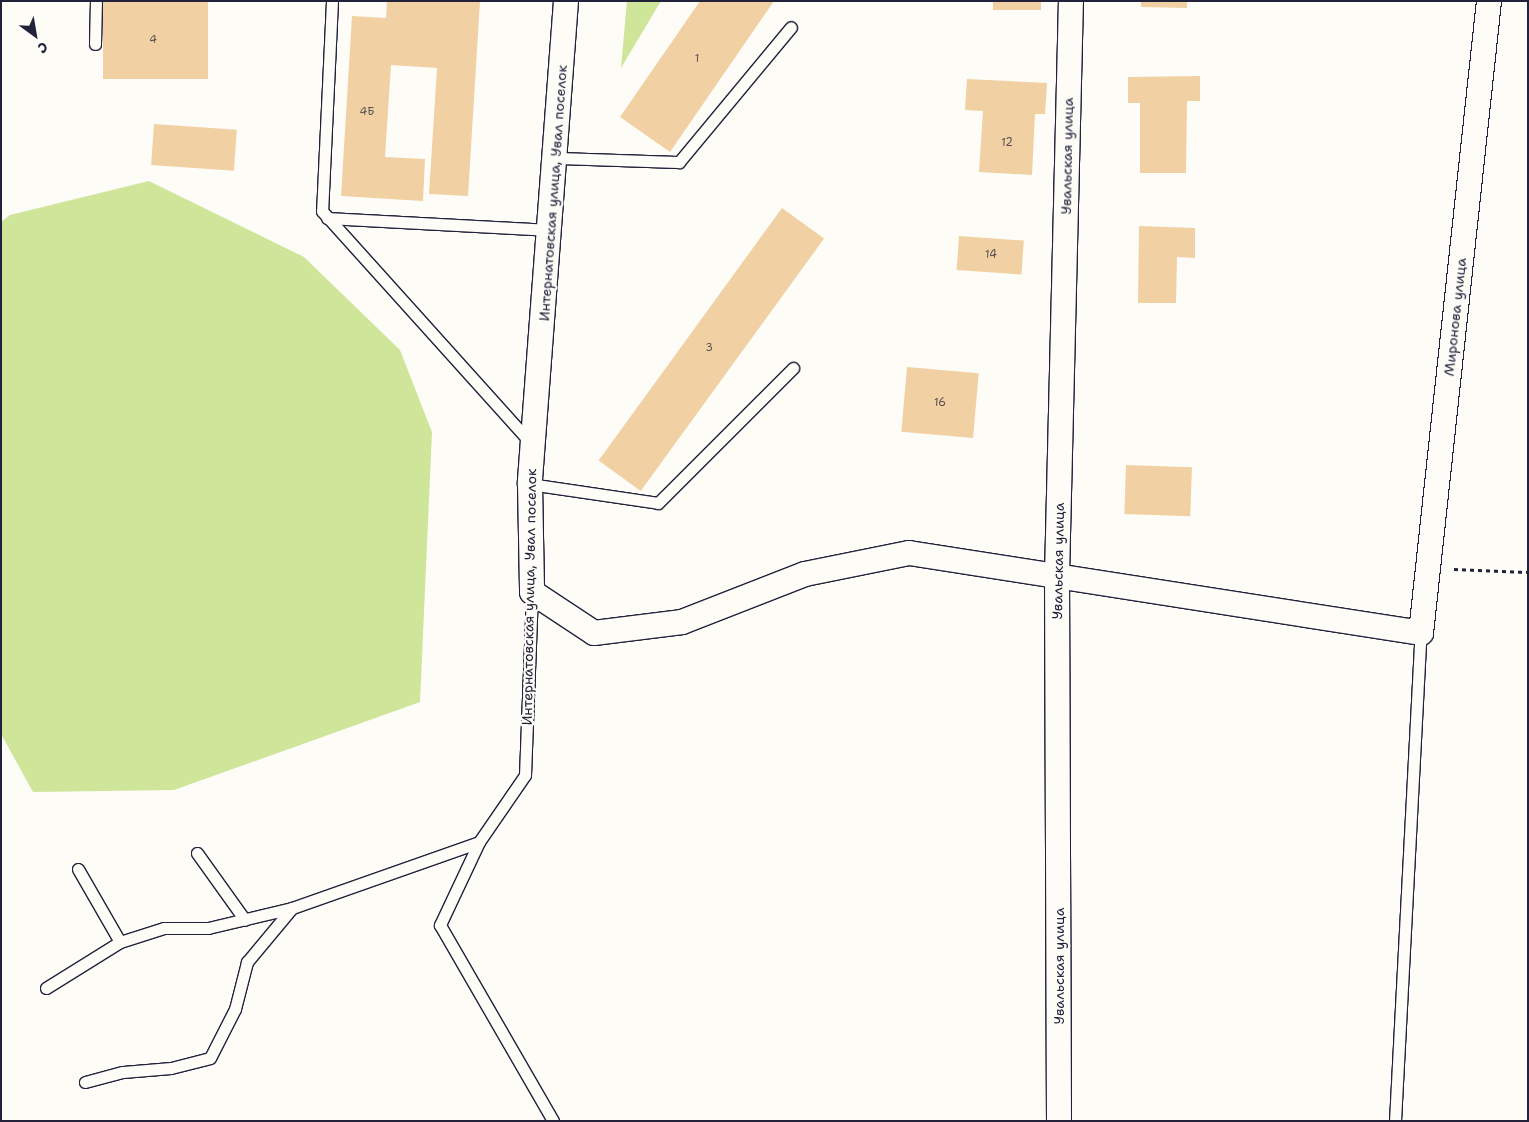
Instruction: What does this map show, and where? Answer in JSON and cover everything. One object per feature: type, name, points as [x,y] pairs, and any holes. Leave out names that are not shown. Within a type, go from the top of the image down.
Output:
[{"type":"street","name":"Интернатовская улица, Увал поселок","points":[[532,592],[530,484],[557,158],[566,1]]},
{"type":"street","name":"Увальская улица","points":[[1059,1121],[1057,576],[1071,1]]},
{"type":"street","name":"Миронова улица","points":[[1422,633],[1489,1]]},
{"type":"street","points":[[532,592],[594,633],[682,622],[805,574],[909,553],[1422,633]]},
{"type":"lane","points":[[95,44],[96,1]]},
{"type":"lane","points":[[332,1],[322,211],[533,445]]},
{"type":"lane","points":[[557,158],[679,162],[791,27]]},
{"type":"lane","points":[[327,218],[551,230]]},
{"type":"lane","points":[[530,484],[658,502],[793,368]]},
{"type":"lane","name":"Интернатовская улица, Увал поселок","points":[[532,592],[525,775],[479,842],[440,925],[553,1121]]},
{"type":"lane","points":[[1395,1121],[1422,633]]},
{"type":"lane","points":[[46,988],[120,942],[164,928],[208,928],[292,908],[479,842]]},
{"type":"lane","points":[[198,853],[245,920]]},
{"type":"lane","points":[[78,869],[120,942]]},
{"type":"lane","points":[[85,1082],[123,1072],[171,1068],[210,1058],[235,1009],[247,962],[292,908]]},
{"type":"path","points":[[1428,568],[1528,572]]},
{"type":"green space","points":[[627,1],[661,1],[621,68]]},
{"type":"green space","points":[[149,181],[304,257],[400,350],[432,432],[420,702],[174,790],[33,792],[1,734],[1,222],[10,215]]},
{"type":"building","points":[[103,1],[208,1],[208,79],[103,79]]},
{"type":"building","points":[[387,1],[480,1],[468,196],[429,194],[437,68],[391,65],[385,157],[425,159],[423,201],[341,196],[352,16],[386,18]]},
{"type":"building","points":[[700,1],[774,1],[670,152],[620,117]]},
{"type":"building","points":[[993,1],[1041,1],[1041,10],[993,10]]},
{"type":"building","points":[[1141,1],[1187,1],[1187,8],[1141,7]]},
{"type":"building","points":[[1200,76],[1200,101],[1187,101],[1186,173],[1140,173],[1140,103],[1128,103],[1128,77]]},
{"type":"building","points":[[967,79],[1047,83],[1045,114],[1035,114],[1032,175],[979,172],[983,111],[965,110]]},
{"type":"building","points":[[154,124],[237,130],[234,171],[151,165]]},
{"type":"building","points":[[782,208],[824,239],[641,491],[599,460]]},
{"type":"building","points":[[1139,226],[1195,228],[1195,258],[1177,257],[1176,303],[1138,303]]},
{"type":"building","points":[[959,236],[1024,241],[1021,274],[957,270]]},
{"type":"building","points":[[907,367],[979,373],[973,438],[901,432]]},
{"type":"building","points":[[1126,465],[1192,467],[1190,516],[1124,514]]}]
